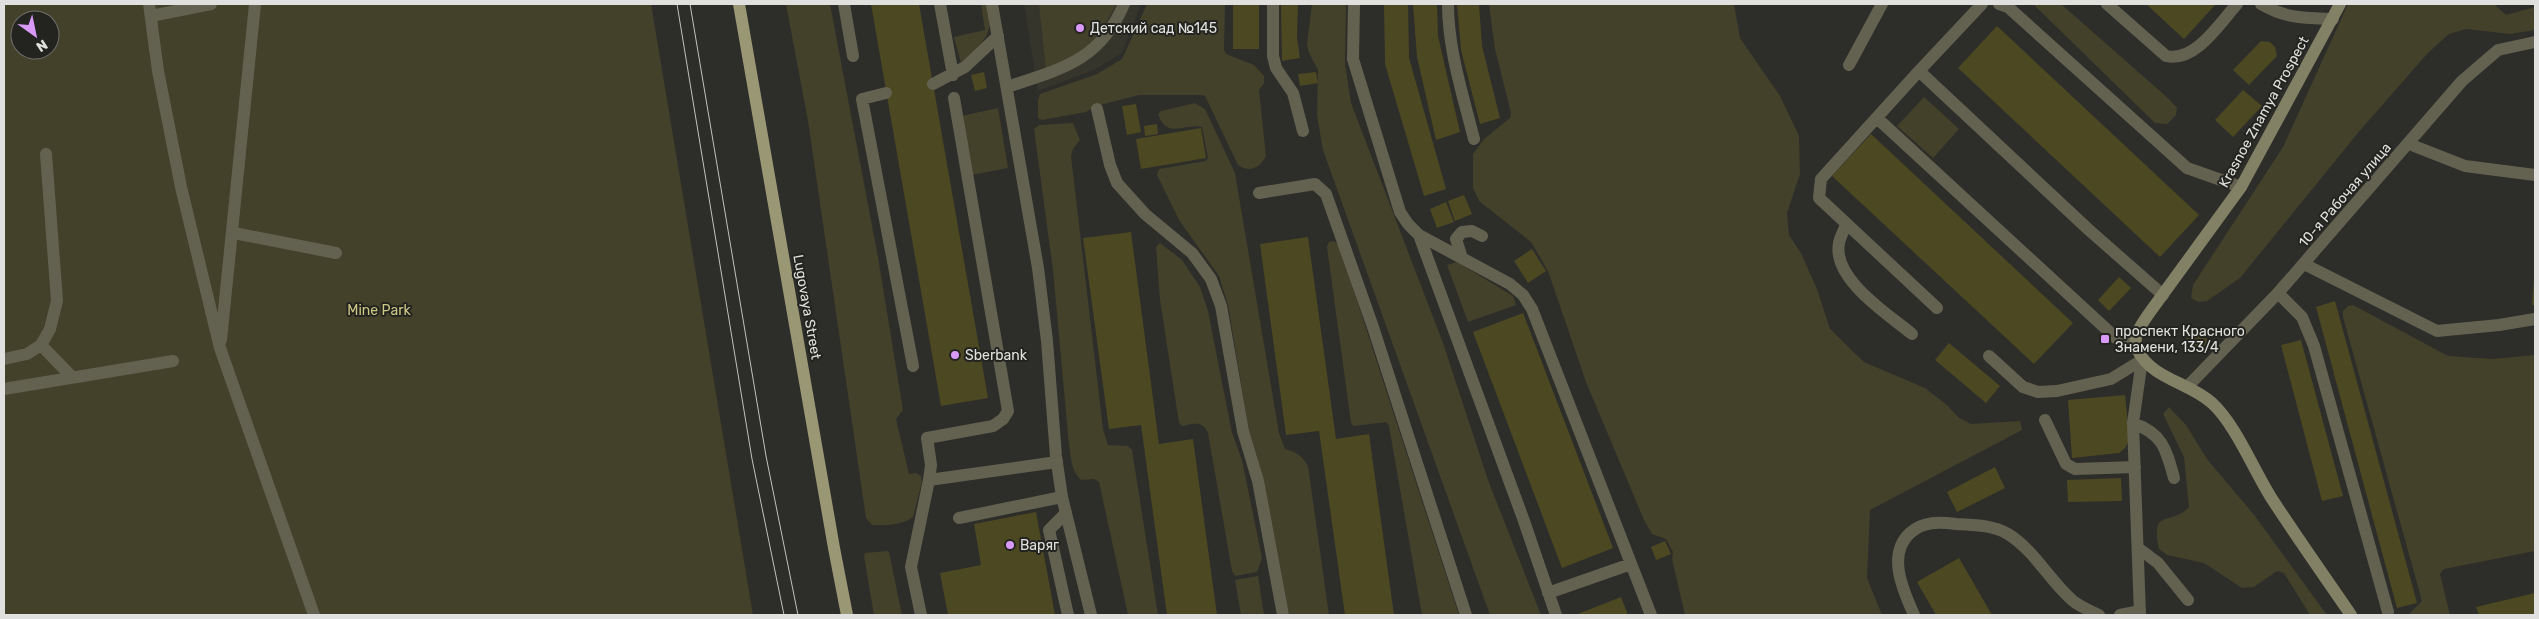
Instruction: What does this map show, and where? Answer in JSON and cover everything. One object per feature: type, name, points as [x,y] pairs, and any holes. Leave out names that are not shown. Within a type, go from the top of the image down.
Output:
[{"type":"main road","name":"Lugovaya Street","points":[[739,4],[834,548],[848,615]]},
{"type":"main road","name":"Krasnoe Znamya Prospect","points":[[2135,346],[2138,330],[2241,187],[2340,4]]},
{"type":"main road","points":[[2135,346],[2142,360],[2164,376],[2204,397],[2222,414],[2272,499],[2352,615]]},
{"type":"street","points":[[211,4],[150,10],[158,71],[181,187],[220,348],[314,615]]},
{"type":"street","points":[[220,348],[234,233],[255,4]]},
{"type":"street","points":[[844,4],[853,56]]},
{"type":"street","points":[[940,4],[953,76]]},
{"type":"street","points":[[992,4],[1038,268],[1062,497],[1091,615]]},
{"type":"street","points":[[1007,86],[1069,66],[1080,59],[1115,25],[1124,4]]},
{"type":"street","points":[[1273,4],[1273,56],[1276,68],[1293,93],[1302,131]]},
{"type":"street","points":[[1354,4],[1353,59],[1400,212],[1408,224],[1419,234],[1510,284],[1523,295],[1532,309],[1650,615]]},
{"type":"street","points":[[1448,4],[1450,41],[1474,140]]},
{"type":"street","points":[[1849,65],[1882,4]]},
{"type":"street","points":[[1937,308],[1819,198],[1821,179],[1982,4]]},
{"type":"street","points":[[1999,4],[2008,7],[2187,168],[2241,187]]},
{"type":"street","points":[[2107,4],[2166,56],[2174,58],[2195,49],[2237,4]]},
{"type":"street","points":[[2261,4],[2283,16],[2333,19]]},
{"type":"street","points":[[933,84],[953,76],[998,36]]},
{"type":"street","name":"10-я Рабочая улица","points":[[2187,387],[2304,264],[2462,80],[2498,50],[2535,42]]},
{"type":"street","points":[[1919,71],[2089,230],[2163,296]]},
{"type":"street","points":[[886,93],[862,99],[913,366]]},
{"type":"street","points":[[921,615],[911,567],[931,466],[927,438],[993,426],[1003,420],[1008,411],[954,98]]},
{"type":"street","points":[[1096,109],[1110,165],[1117,183],[1144,214],[1192,253],[1211,279],[1221,306],[1243,431],[1258,481],[1283,615]]},
{"type":"street","points":[[1878,119],[2116,338],[2135,346]]},
{"type":"street","points":[[2409,144],[2465,166],[2535,175]]},
{"type":"street","points":[[4,359],[27,354],[41,345],[50,328],[57,301],[46,154]]},
{"type":"street","points":[[1259,193],[1315,184],[1326,194],[1373,327],[1466,615]]},
{"type":"street","points":[[1846,224],[1838,244],[1841,261],[1854,285],[1912,334]]},
{"type":"street","points":[[1461,256],[1456,239],[1462,232],[1472,231],[1482,236]]},
{"type":"street","points":[[234,233],[336,254]]},
{"type":"street","points":[[1419,234],[1524,521],[1556,615]]},
{"type":"street","points":[[2304,264],[2437,331],[2500,325],[2535,319]]},
{"type":"street","points":[[2278,293],[2302,316],[2314,346],[2388,612]]},
{"type":"street","points":[[41,345],[72,377]]},
{"type":"street","points":[[1989,356],[2023,387],[2038,392],[2057,391],[2111,379],[2142,360]]},
{"type":"street","points":[[2120,615],[2140,613],[2133,423],[2142,360]]},
{"type":"street","points":[[4,388],[173,361]]},
{"type":"street","points":[[2045,420],[2066,464],[2075,470],[2135,467]]},
{"type":"street","points":[[2133,423],[2147,428],[2166,448],[2174,478]]},
{"type":"street","points":[[929,480],[1057,462]]},
{"type":"street","points":[[959,518],[1062,497]]},
{"type":"street","points":[[1066,513],[1049,530],[1068,615]]},
{"type":"street","points":[[1914,615],[1902,587],[1898,561],[1903,541],[1910,533],[1920,526],[1937,522],[1982,525],[2008,534],[2073,601],[2099,615]]},
{"type":"street","points":[[2138,548],[2158,563],[2188,600]]},
{"type":"street","points":[[1548,594],[1631,564]]},
{"type":"shaded area","name":"Детский сад №145","points":[[1024,4],[1141,4],[1122,53],[1094,70],[1038,91]]},
{"type":"green space","name":"Mine Park","points":[[4,4],[651,4],[753,615],[4,615]]},
{"type":"green space","points":[[786,4],[830,4],[878,257],[903,410],[896,419],[909,474],[916,473],[921,476],[922,482],[913,517],[899,523],[872,525],[866,518],[808,121]]},
{"type":"green space","points":[[981,4],[989,4],[990,24],[988,32],[981,44],[961,63],[954,37],[985,30]]},
{"type":"green space","points":[[1039,4],[1116,4],[1103,27],[1088,44],[1070,58],[1046,69]]},
{"type":"green space","points":[[1147,4],[1225,4],[1224,50],[1226,54],[1254,65],[1264,76],[1264,83],[1259,90],[1266,156],[1261,164],[1250,169],[1238,165],[1205,96],[1201,95],[1139,95],[1096,106],[1086,112],[1042,120],[1038,118],[1040,94],[1097,74],[1122,59]]},
{"type":"green space","points":[[1312,4],[1346,4],[1345,64],[1351,103],[1443,343],[1488,480],[1541,615],[1490,615],[1323,150],[1317,116],[1318,70],[1309,53],[1307,44]]},
{"type":"green space","points":[[1489,4],[1734,4],[1740,38],[1780,96],[1799,136],[1800,174],[1787,213],[1789,235],[1801,253],[1817,289],[1830,329],[1864,362],[1925,388],[1947,405],[1959,418],[1971,424],[2020,421],[2022,430],[1870,510],[1867,578],[1882,615],[1685,615],[1672,559],[1673,552],[1666,539],[1652,534],[1644,520],[1586,382],[1548,271],[1531,242],[1479,201],[1473,188],[1473,154],[1484,139],[1510,118],[1511,113],[1495,49]]},
{"type":"green space","points":[[2033,4],[2061,4],[2169,99],[2177,108],[2176,115],[2167,124],[2155,123]]},
{"type":"green space","points":[[2348,4],[2494,4],[2506,15],[2535,7],[2535,30],[2510,34],[2466,29],[2449,34],[2427,54],[2357,134],[2240,278],[2207,301],[2198,302],[2191,298],[2193,285],[2283,147]]},
{"type":"green space","points":[[1924,97],[1959,129],[1933,158],[1897,126]]},
{"type":"green space","points":[[1195,103],[1205,109],[1235,173],[1279,433],[1285,449],[1299,455],[1308,466],[1329,615],[1289,615],[1257,456],[1249,431],[1228,305],[1219,276],[1179,220],[1157,175],[1159,169],[1206,161],[1208,158],[1202,127],[1171,128],[1162,122],[1158,114],[1161,111]]},
{"type":"green space","points":[[998,108],[1008,168],[971,175],[961,116]]},
{"type":"green space","points":[[1073,123],[1080,140],[1073,149],[1071,156],[1103,429],[1108,445],[1128,446],[1132,450],[1158,615],[1128,615],[1099,482],[1094,479],[1081,480],[1075,473],[1071,459],[1053,270],[1034,129],[1039,125]]},
{"type":"green space","points":[[1334,241],[1339,245],[1459,615],[1422,615],[1389,426],[1386,422],[1354,426],[1351,423],[1327,247],[1329,242]]},
{"type":"green space","points":[[1160,243],[1182,260],[1200,287],[1208,311],[1232,433],[1242,460],[1262,558],[1257,572],[1235,576],[1232,571],[1208,433],[1203,426],[1194,424],[1182,426],[1179,423],[1160,300],[1156,247]]},
{"type":"green space","points":[[1457,262],[1513,296],[1516,305],[1468,322],[1447,265]]},
{"type":"green space","points":[[2353,305],[2448,356],[2493,359],[2535,355],[2535,551],[2444,569],[2440,574],[2450,615],[2408,615],[2422,601],[2343,317],[2343,311],[2348,306]]},
{"type":"green space","points":[[2169,407],[2186,425],[2207,459],[2255,516],[2327,615],[2310,615],[2284,573],[2277,571],[2254,587],[2242,588],[2204,563],[2167,555],[2159,549],[2157,528],[2160,523],[2182,513],[2189,507],[2184,457],[2163,414]]},
{"type":"green space","points":[[889,552],[902,615],[874,615],[864,556],[865,553]]},
{"type":"green space","points":[[1258,576],[1264,615],[1241,615],[1235,580]]},
{"type":"building","points":[[871,4],[919,4],[988,398],[941,406]]},
{"type":"building","points":[[1233,4],[1259,4],[1259,49],[1233,49]]},
{"type":"building","points":[[1281,4],[1298,4],[1297,38],[1300,58],[1282,61]]},
{"type":"building","points":[[1384,4],[1408,4],[1409,58],[1446,189],[1424,196],[1385,64]]},
{"type":"building","points":[[1413,4],[1437,4],[1438,36],[1460,132],[1436,140],[1417,57]]},
{"type":"building","points":[[1457,4],[1479,4],[1482,46],[1500,118],[1480,124],[1461,50]]},
{"type":"building","points":[[2146,4],[2216,4],[2184,39]]},
{"type":"building","points":[[1997,26],[2199,215],[2160,257],[1958,68]]},
{"type":"building","points":[[2261,41],[2270,42],[2275,47],[2277,56],[2249,85],[2233,70]]},
{"type":"building","points":[[984,72],[987,88],[975,91],[971,75]]},
{"type":"building","points":[[1316,72],[1318,83],[1300,86],[1298,74]]},
{"type":"building","points":[[2243,90],[2262,106],[2233,137],[2215,120]]},
{"type":"building","points":[[1136,104],[1141,132],[1127,135],[1122,106]]},
{"type":"building","points":[[1157,124],[1158,134],[1145,136],[1144,126]]},
{"type":"building","points":[[1201,128],[1206,158],[1141,169],[1136,139]]},
{"type":"building","points":[[1871,134],[2073,323],[2034,364],[1832,176]]},
{"type":"building","points":[[1464,195],[1472,214],[1455,221],[1448,201]]},
{"type":"building","points":[[1446,202],[1454,222],[1437,228],[1430,209]]},
{"type":"building","points":[[1131,232],[1159,444],[1193,439],[1217,615],[1167,615],[1141,425],[1109,429],[1083,238]]},
{"type":"building","points":[[1308,237],[1336,439],[1369,434],[1394,615],[1345,615],[1319,431],[1286,435],[1260,244]]},
{"type":"building","points":[[1532,249],[1546,271],[1528,283],[1514,261]]},
{"type":"building","points":[[2119,277],[2131,288],[2109,311],[2098,300]]},
{"type":"building","points":[[2534,279],[2535,305],[2532,305]]},
{"type":"building","points":[[2335,301],[2417,603],[2397,608],[2316,307]]},
{"type":"building","points":[[1523,313],[1613,548],[1562,568],[1473,332]]},
{"type":"building","points":[[2196,329],[2212,344],[2201,354],[2186,339]]},
{"type":"building","points":[[2301,340],[2343,496],[2322,501],[2281,345]]},
{"type":"building","points":[[1949,343],[2000,386],[1986,403],[1935,360]]},
{"type":"building","points":[[2125,395],[2129,435],[2125,448],[2119,453],[2072,458],[2068,400]]},
{"type":"building","points":[[1995,467],[2005,488],[1957,512],[1947,492]]},
{"type":"building","points":[[2121,478],[2122,501],[2068,502],[2067,480]]},
{"type":"building","name":"Варяг","points":[[1036,512],[1055,615],[948,615],[940,573],[981,565],[974,524]]},
{"type":"building","points":[[1665,541],[1671,554],[1656,560],[1651,547]]},
{"type":"building","points":[[1959,558],[1992,615],[1936,615],[1917,582]]},
{"type":"building","points":[[2535,593],[2535,615],[2479,615],[2476,607]]},
{"type":"building","points":[[1621,597],[1628,615],[1575,615]]},
{"type":"tram line","points":[[677,4],[752,459],[784,615]]},
{"type":"tram line","points":[[690,4],[766,456],[798,615]]},
{"type":"place","name":"Детский сад №145","points":[[1080,28]]},
{"type":"place","name":"проспект Красного Знамени, 133/4","points":[[2105,339]]},
{"type":"place","name":"Sberbank","points":[[955,355]]},
{"type":"place","name":"Варяг","points":[[1010,545]]}]
